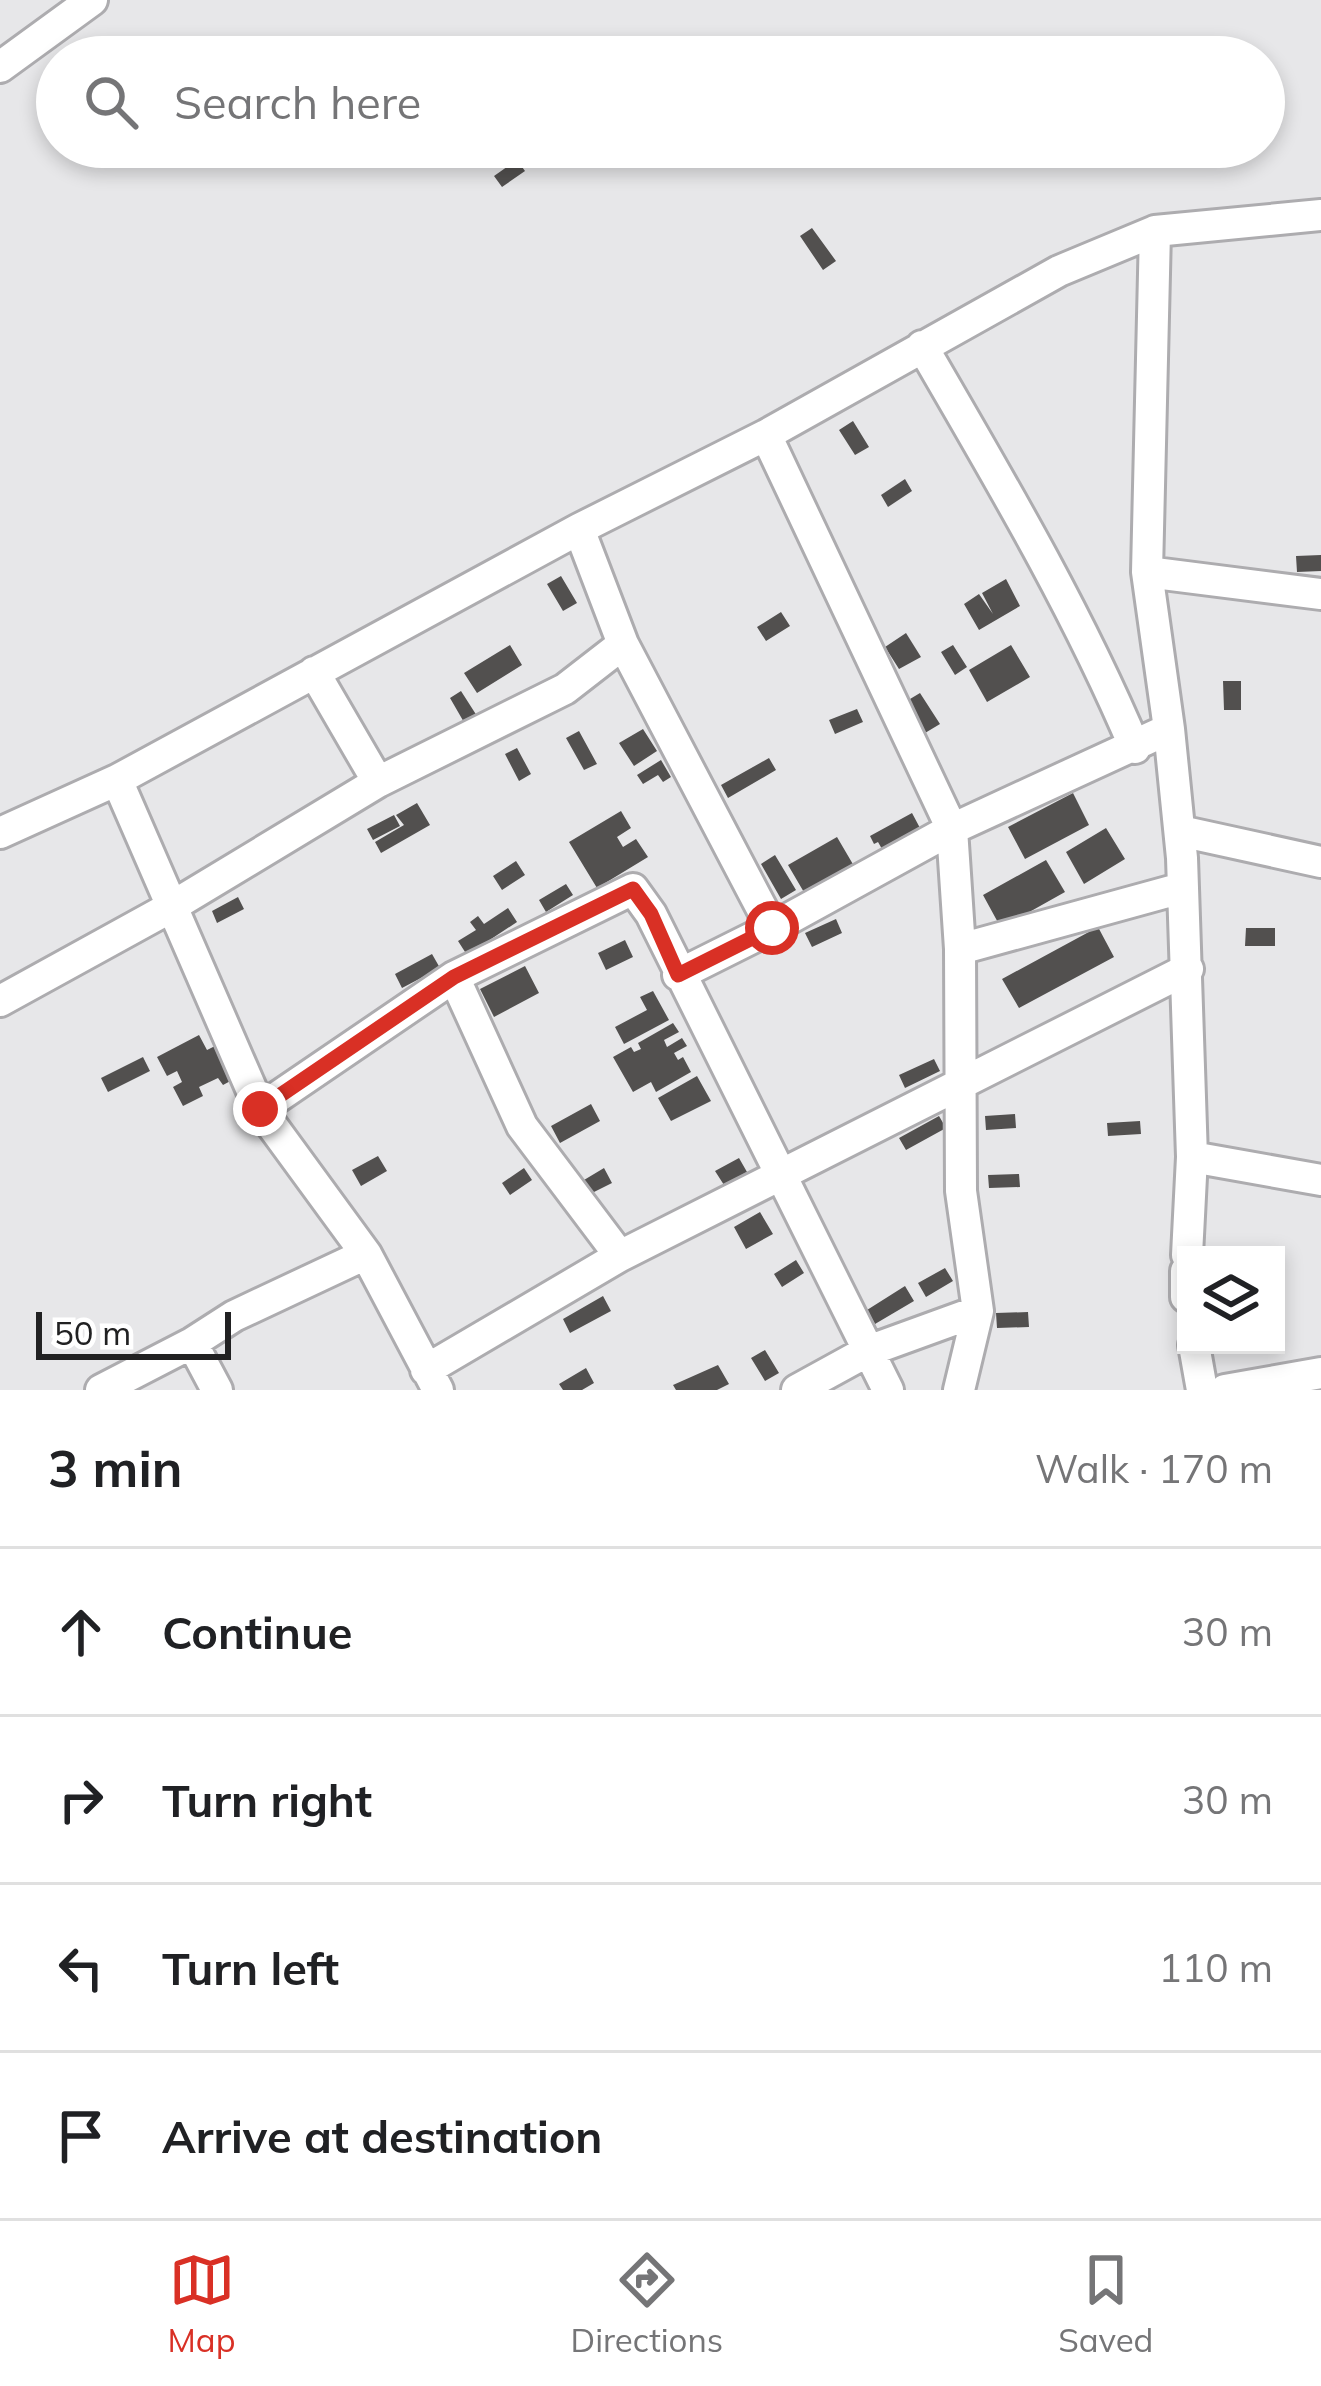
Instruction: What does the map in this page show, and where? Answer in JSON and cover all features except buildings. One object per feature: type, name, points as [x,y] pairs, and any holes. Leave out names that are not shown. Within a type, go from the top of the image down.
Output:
[{"type":"street","points":[[43,36],[92,0]]},
{"type":"street","points":[[0,67],[36,41]]},
{"type":"street","points":[[0,833],[118,780],[579,530],[766,435],[1059,271],[1155,231],[1321,215]]},
{"type":"street","points":[[1155,231],[1147,572],[1180,831],[1192,1156],[1187,1246]]},
{"type":"street","points":[[922,346],[1078,627],[1135,748]]},
{"type":"street","points":[[766,435],[952,829],[960,949],[961,1191],[977,1311],[959,1390]]},
{"type":"street","points":[[579,530],[623,644],[772,928]]},
{"type":"street","points":[[1147,572],[1321,594]]},
{"type":"street","points":[[0,1001],[171,907],[378,782],[565,689],[623,644]]},
{"type":"street","points":[[314,672],[378,782]]},
{"type":"street","points":[[678,975],[952,829],[1169,729]]},
{"type":"street","points":[[118,780],[260,1109],[366,1254],[432,1380],[620,1256],[1188,969]]},
{"type":"street","points":[[1180,831],[1321,862]]},
{"type":"street","points":[[960,949],[1182,887]]},
{"type":"street","points":[[260,1109],[454,977],[633,889],[651,914],[888,1390]]},
{"type":"street","points":[[454,977],[522,1126],[620,1256]]},
{"type":"street","points":[[1192,1156],[1321,1180]]},
{"type":"street","points":[[101,1390],[234,1316],[366,1254]]},
{"type":"street","points":[[797,1390],[868,1352],[977,1311]]},
{"type":"street","points":[[192,1343],[218,1390]]},
{"type":"street","points":[[1196,1354],[1202,1390]]},
{"type":"street","points":[[1225,1390],[1321,1373]]},
{"type":"route","points":[[260,1109],[454,977],[633,889],[651,914],[678,975],[772,928]]}]
